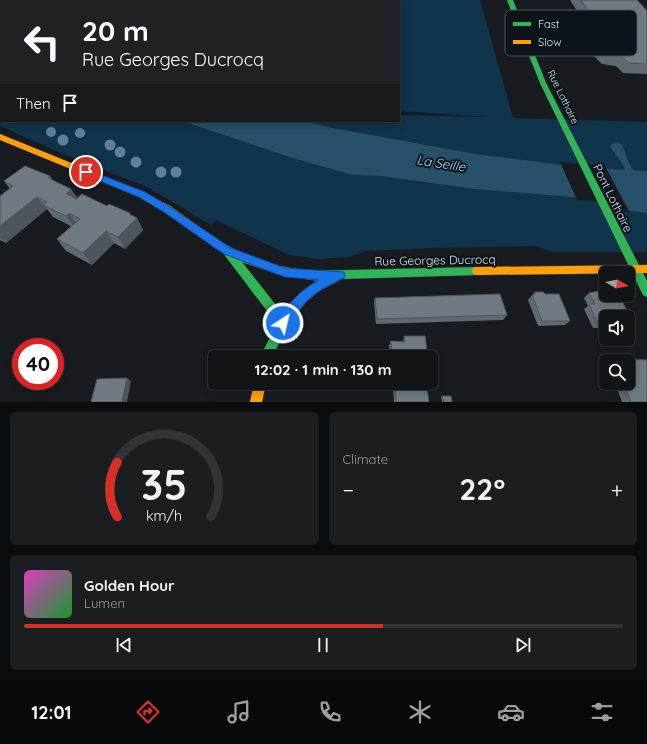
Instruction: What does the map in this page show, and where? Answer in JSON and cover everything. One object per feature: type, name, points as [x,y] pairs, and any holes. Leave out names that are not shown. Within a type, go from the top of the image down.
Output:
[{"type":"street","name":"Rue Lothaire","points":[[510,0],[514,10]]},
{"type":"street","name":"Rue Lothaire","points":[[532,56],[539,74],[570,137]]},
{"type":"street","name":"Rue Georges Ducrocq","points":[[0,137],[142,195],[167,209],[227,251],[285,273],[320,276],[369,273],[599,270]]},
{"type":"street","name":"Pont Lothaire","points":[[570,137],[633,266]]},
{"type":"street","name":"Rue Georges Ducrocq","points":[[227,251],[283,323]]},
{"type":"street","name":"Rue Georges Ducrocq","points":[[635,269],[647,269]]},
{"type":"street","name":"Pont Lothaire","points":[[635,271],[647,292]]},
{"type":"street","points":[[270,350],[283,323],[305,296],[317,287],[340,275]]},
{"type":"street","points":[[256,402],[259,390]]},
{"type":"shaded area","points":[[400,0],[480,0],[513,118],[647,122],[647,178],[582,167],[476,154],[328,127],[310,122],[400,122],[400,115],[488,117],[400,111]]},
{"type":"shaded area","points":[[0,122],[185,122],[289,157],[352,175],[381,176],[474,189],[647,203],[647,252],[553,252],[536,246],[366,251],[350,257],[318,259],[289,255],[216,220],[211,225],[147,187],[77,160],[0,126]]},
{"type":"water","name":"La Seille","points":[[185,122],[310,122],[328,127],[476,154],[581,167],[625,170],[610,145],[620,143],[624,148],[628,161],[633,170],[647,171],[647,213],[631,211],[595,199],[474,189],[381,176],[352,175],[289,157]]},
{"type":"pier","points":[[560,162],[605,166],[630,213],[595,201],[577,200]]},
{"type":"building","points":[[581,0],[637,0],[647,11],[647,64],[629,63],[621,56],[637,56],[637,10],[588,10]]},
{"type":"building","points":[[25,166],[50,176],[48,178],[71,189],[66,194],[76,199],[82,194],[107,206],[109,204],[130,213],[129,214],[137,218],[118,237],[106,231],[83,253],[57,239],[80,219],[69,213],[66,216],[43,205],[47,202],[37,197],[0,226],[0,196],[13,186],[4,181]]},
{"type":"building","points":[[599,291],[599,302],[622,302],[626,310],[599,310],[598,324],[589,304],[595,304],[589,293]]},
{"type":"building","points":[[535,292],[559,294],[570,321],[542,321],[532,295],[534,295]]},
{"type":"building","points":[[500,294],[507,315],[377,319],[375,298]]},
{"type":"building","points":[[404,336],[425,336],[427,350],[392,350],[391,341],[405,342]]},
{"type":"building","points":[[635,360],[647,360],[647,402],[631,402],[626,390],[635,390]]},
{"type":"building","points":[[127,378],[122,402],[91,402],[97,379]]},
{"type":"building","points":[[395,390],[427,390],[429,402],[396,402]]},
{"type":"building","points":[[442,396],[451,396],[452,402],[444,402]]},
{"type":"traffic: fast","points":[[510,0],[514,10]]},
{"type":"traffic: fast","points":[[532,56],[543,83],[647,292]]},
{"type":"traffic: fast","points":[[218,245],[240,257],[266,267],[294,274],[325,276],[361,273],[477,271]]},
{"type":"traffic: fast","points":[[227,251],[283,323]]},
{"type":"traffic: fast","points":[[269,350],[284,322],[301,299],[311,290],[338,276]]},
{"type":"traffic: slow","points":[[0,137],[142,195],[167,209],[218,245]]},
{"type":"traffic: slow","points":[[477,271],[647,269]]},
{"type":"traffic: slow","points":[[256,402],[259,390]]},
{"type":"route","points":[[86,172],[142,195],[167,209],[227,251],[285,273],[320,276],[340,275],[317,287],[305,296],[283,323]]}]
